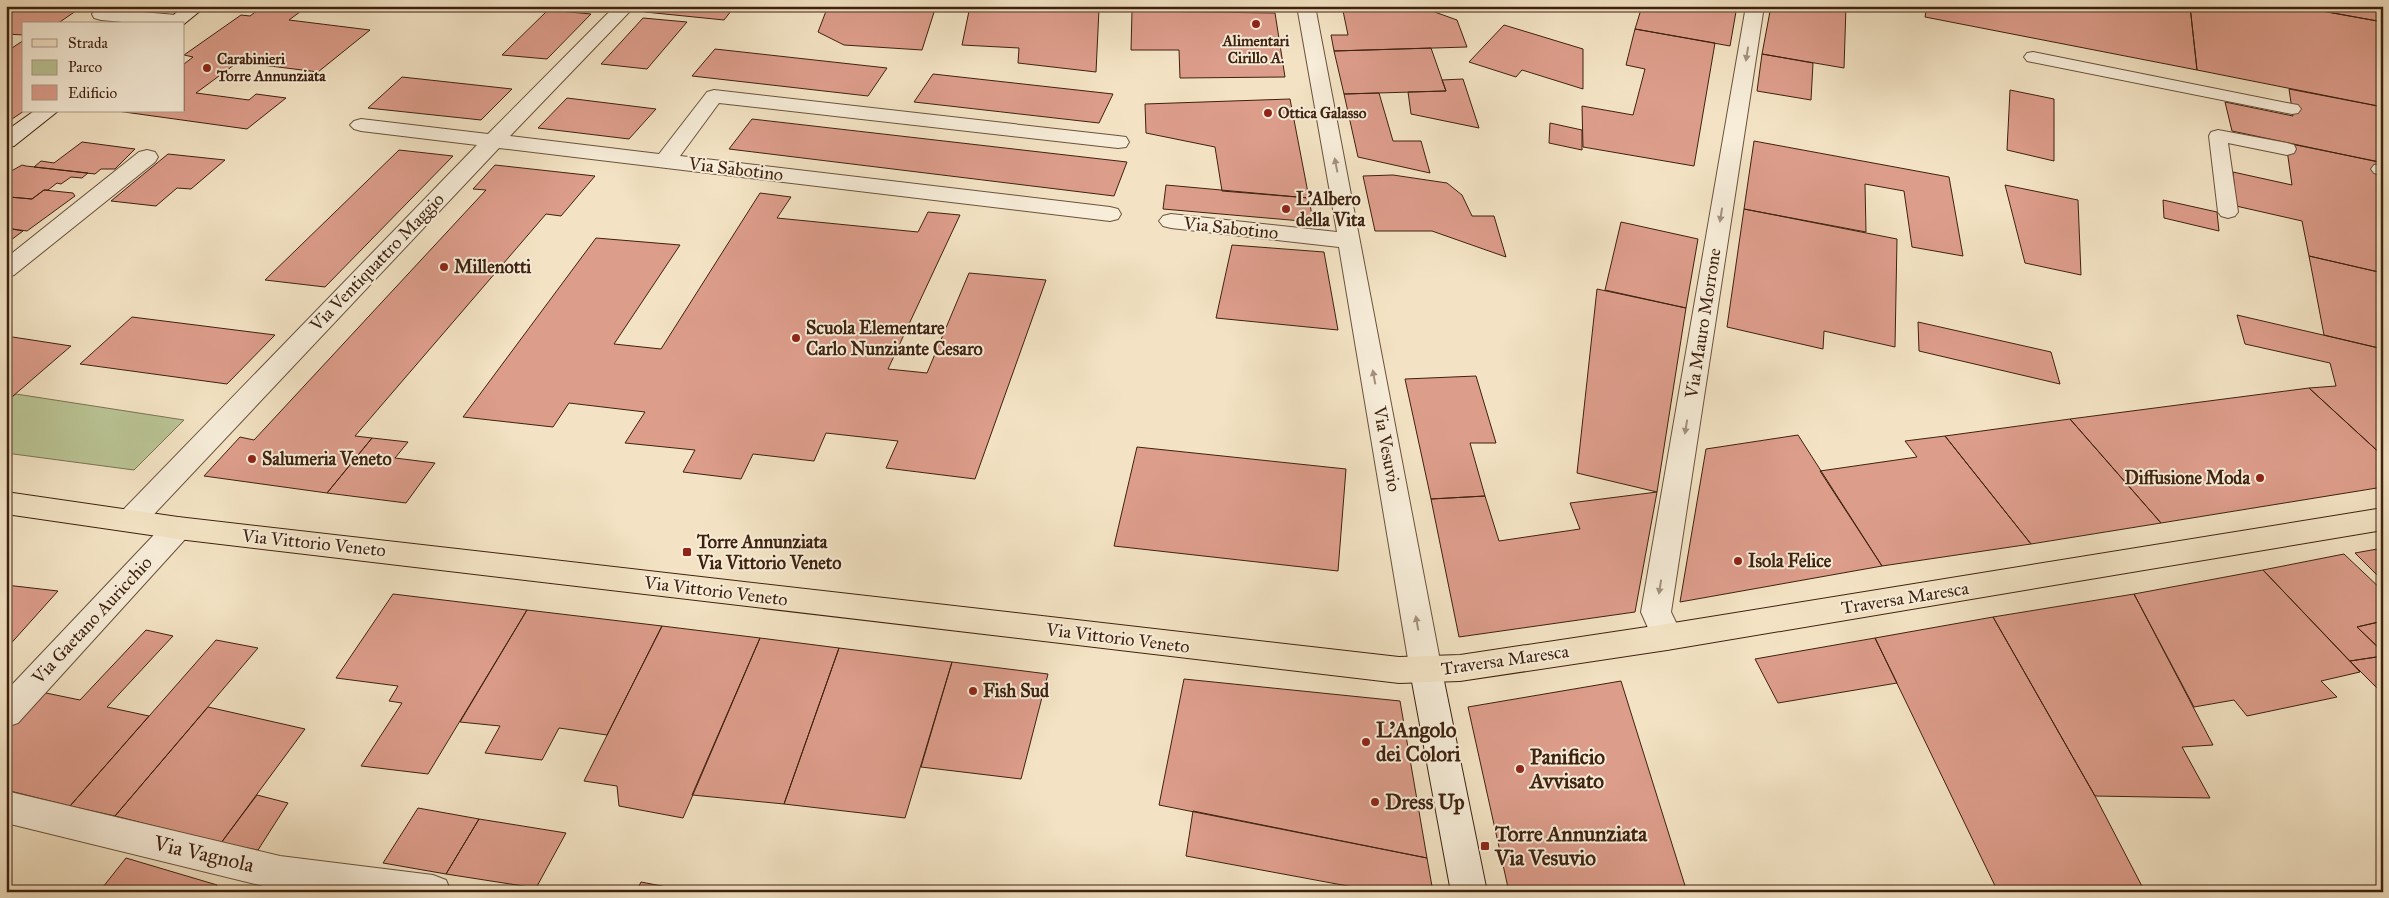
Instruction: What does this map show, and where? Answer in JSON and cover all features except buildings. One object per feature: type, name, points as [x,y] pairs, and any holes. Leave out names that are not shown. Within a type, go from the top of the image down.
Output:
[{"type":"main road","name":"Via Vittorio Veneto","points":[[6,503],[178,528],[1399,670],[1426,671]]},
{"type":"main road","name":"Traversa Maresca","points":[[1426,671],[1460,668],[1667,637],[2383,519]]},
{"type":"street","points":[[112,6],[101,14],[174,22],[197,6]]},
{"type":"street","name":"Via Ventiquattro Maggio","points":[[131,520],[494,140],[626,6]]},
{"type":"street","name":"Via Vesuvio","points":[[1306,6],[1350,241],[1426,671],[1469,892]]},
{"type":"street","name":"Via Mauro Morrone","points":[[1667,637],[1656,612],[1755,6]]},
{"type":"street","points":[[665,161],[714,96],[1118,142]]},
{"type":"street","points":[[6,141],[47,112]]},
{"type":"street","name":"Via Sabotino","points":[[361,125],[1110,214]]},
{"type":"street","points":[[6,270],[148,157]]},
{"type":"street","name":"Via Sabotino","points":[[1171,221],[1350,241]]},
{"type":"street","name":"Via Gaetano Auricchio","points":[[6,713],[178,528]]},
{"type":"street","name":"Via Vagnola","points":[[6,807],[280,872],[433,892]]},
{"type":"lane","points":[[2034,57],[2292,108]]},
{"type":"lane","points":[[2228,212],[2218,136],[2287,149]]},
{"type":"green space","points":[[16,394],[184,420],[134,470],[6,453],[6,402]]},
{"type":"place","name":"Alimentari Cirillo A.","points":[[1256,24]]},
{"type":"place","name":"Carabinieri Torre Annunziata","points":[[207,68]]},
{"type":"place","name":"Ottica Galasso","points":[[1268,113]]},
{"type":"place","name":"L'Albero della Vita","points":[[1286,209]]},
{"type":"place","name":"Millenotti","points":[[444,267]]},
{"type":"place","name":"Scuola Elementare Carlo Nunziante Cesaro","points":[[796,338]]},
{"type":"place","name":"Salumeria Veneto","points":[[252,459]]},
{"type":"place","name":"Diffusione Moda","points":[[2260,478]]},
{"type":"place","name":"Torre Annunziata Via Vittorio Veneto","points":[[687,552]]},
{"type":"place","name":"Isola Felice","points":[[1738,561]]},
{"type":"place","name":"Fish Sud","points":[[973,691]]},
{"type":"place","name":"L'Angolo dei Colori","points":[[1366,742]]},
{"type":"place","name":"Panificio Avvisato","points":[[1520,769]]},
{"type":"place","name":"Dress Up","points":[[1375,802]]},
{"type":"place","name":"Torre Annunziata Via Vesuvio","points":[[1485,846]]}]
